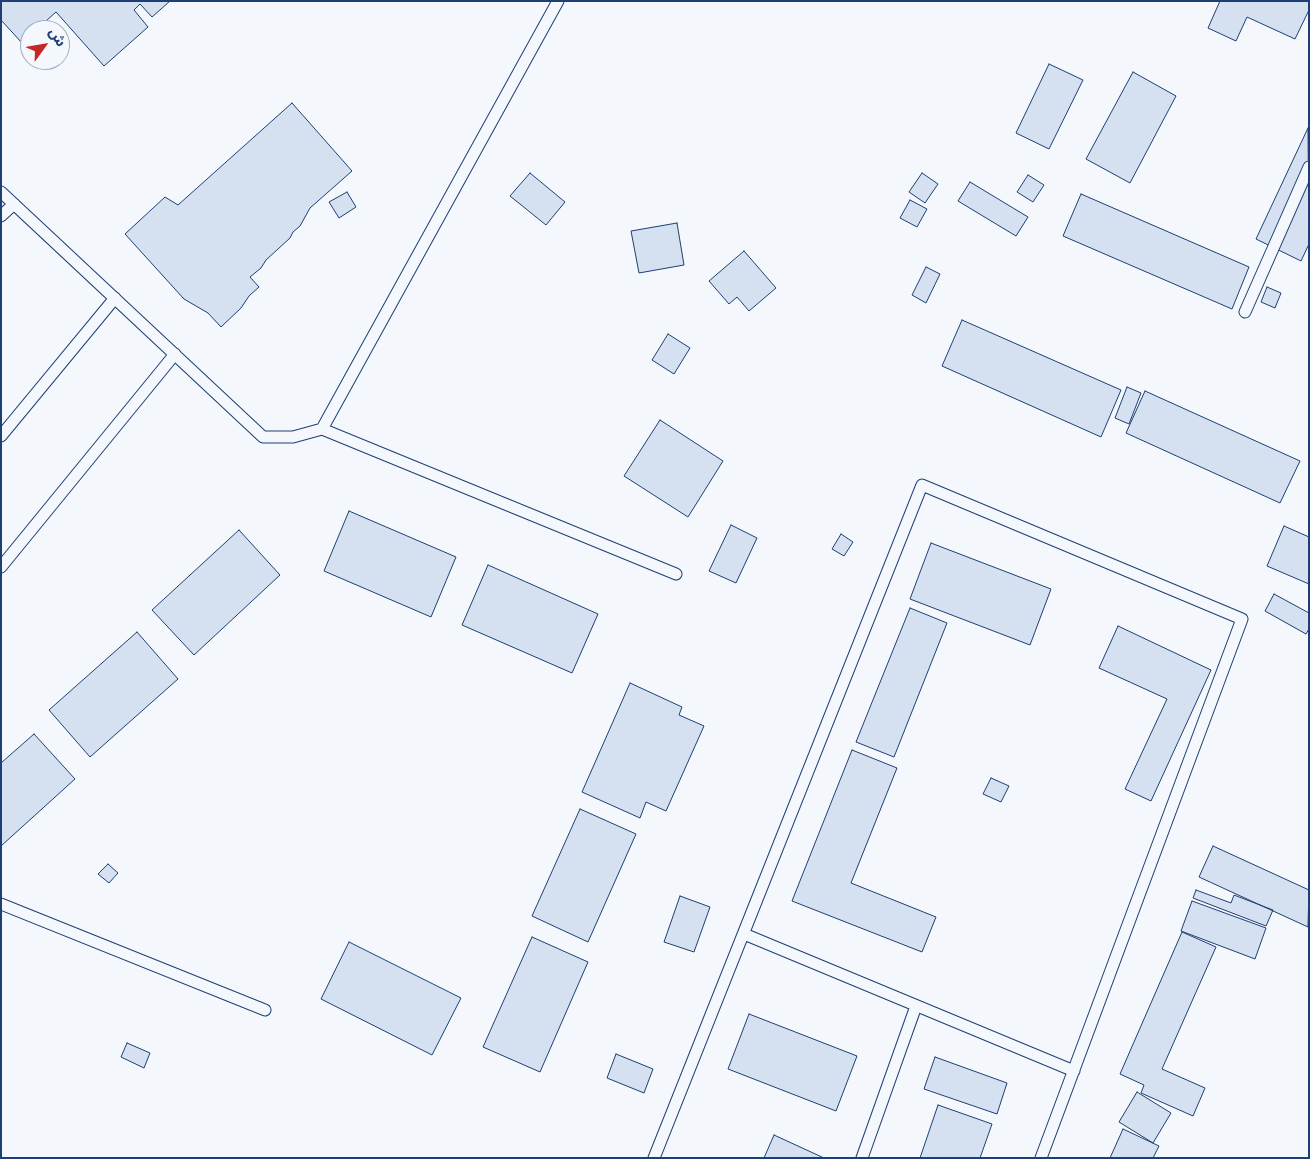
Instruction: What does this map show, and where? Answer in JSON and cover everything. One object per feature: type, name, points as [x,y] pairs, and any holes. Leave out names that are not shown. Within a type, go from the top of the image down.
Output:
[{"type":"lane","points":[[322,430],[558,1]]},
{"type":"lane","points":[[1245,312],[1309,167]]},
{"type":"lane","points":[[1,192],[263,437],[293,437],[322,430],[676,574]]},
{"type":"lane","points":[[1,216],[14,204]]},
{"type":"lane","points":[[1,436],[115,298]]},
{"type":"lane","points":[[1,567],[175,354]]},
{"type":"lane","points":[[654,1158],[922,485],[1242,619],[1041,1158]]},
{"type":"lane","points":[[1,904],[264,1010]]},
{"type":"lane","points":[[744,934],[1074,1071]]},
{"type":"lane","points":[[862,1158],[916,1006]]},
{"type":"building","points":[[1,1],[170,1],[152,17],[140,4],[134,10],[148,27],[104,66],[70,28],[70,20],[63,20],[56,12],[47,20],[20,20],[20,41],[1,20]]},
{"type":"building","points":[[1220,1],[1309,1],[1309,10],[1295,39],[1247,17],[1236,41],[1208,28]]},
{"type":"building","points":[[1049,64],[1083,80],[1049,149],[1016,133]]},
{"type":"building","points":[[1133,72],[1176,96],[1130,183],[1086,159]]},
{"type":"building","points":[[292,103],[352,171],[310,208],[300,226],[293,232],[290,238],[250,277],[259,287],[221,327],[208,313],[184,299],[125,234],[165,197],[178,205]]},
{"type":"building","points":[[1308,128],[1309,244],[1301,261],[1256,239]]},
{"type":"building","points":[[530,173],[565,202],[546,225],[510,196]]},
{"type":"building","points":[[922,173],[938,184],[925,203],[909,192]]},
{"type":"building","points":[[1028,175],[1044,185],[1033,202],[1017,192]]},
{"type":"building","points":[[970,182],[1028,217],[1016,236],[958,201]]},
{"type":"building","points":[[347,192],[356,207],[339,218],[329,202]]},
{"type":"building","points":[[1081,194],[1249,267],[1232,309],[1063,236]]},
{"type":"building","points":[[910,200],[927,209],[917,227],[900,218]]},
{"type":"building","points":[[677,223],[684,265],[639,273],[631,231]]},
{"type":"building","points":[[744,251],[776,288],[749,311],[737,297],[729,304],[709,281]]},
{"type":"building","points":[[926,267],[940,274],[926,303],[912,295]]},
{"type":"building","points":[[1267,287],[1281,293],[1275,308],[1261,302]]},
{"type":"building","points":[[962,320],[1121,390],[1101,437],[942,366]]},
{"type":"building","points":[[668,334],[690,348],[674,374],[652,360]]},
{"type":"building","points":[[1127,387],[1141,393],[1129,424],[1115,418]]},
{"type":"building","points":[[1145,391],[1300,461],[1280,503],[1126,433]]},
{"type":"building","points":[[660,420],[723,461],[688,517],[624,476]]},
{"type":"building","points":[[349,511],[456,557],[431,617],[324,571]]},
{"type":"building","points":[[731,525],[757,538],[736,583],[709,571]]},
{"type":"building","points":[[1284,526],[1309,537],[1309,584],[1267,566]]},
{"type":"building","points":[[239,530],[280,575],[194,655],[152,610]]},
{"type":"building","points":[[841,534],[853,542],[844,556],[832,549]]},
{"type":"building","points":[[931,543],[1051,589],[1030,645],[910,599]]},
{"type":"building","points":[[488,565],[598,614],[572,673],[462,625]]},
{"type":"building","points":[[1274,594],[1309,613],[1309,629],[1306,634],[1265,611]]},
{"type":"building","points":[[910,608],[947,623],[894,757],[856,742]]},
{"type":"building","points":[[1118,626],[1211,670],[1151,801],[1125,789],[1167,699],[1099,668]]},
{"type":"building","points":[[137,632],[178,679],[90,757],[49,710]]},
{"type":"building","points":[[630,683],[682,707],[679,715],[704,726],[666,811],[646,802],[640,818],[582,792]]},
{"type":"building","points":[[34,734],[75,779],[1,846],[1,763]]},
{"type":"building","points":[[852,750],[897,768],[851,883],[936,917],[922,952],[792,901]]},
{"type":"building","points":[[991,778],[1009,786],[1001,802],[983,794]]},
{"type":"building","points":[[580,809],[636,834],[588,942],[532,916]]},
{"type":"building","points":[[1213,846],[1309,890],[1308,927],[1199,877]]},
{"type":"building","points":[[108,864],[118,873],[109,883],[98,874]]},
{"type":"building","points":[[1196,890],[1231,903],[1234,895],[1273,910],[1266,926],[1193,898]]},
{"type":"building","points":[[680,896],[710,907],[694,952],[664,942]]},
{"type":"building","points":[[1192,901],[1266,928],[1255,959],[1181,931]]},
{"type":"building","points":[[1182,932],[1216,947],[1162,1069],[1205,1088],[1193,1116],[1141,1093],[1144,1085],[1120,1074]]},
{"type":"building","points":[[532,937],[588,962],[540,1072],[483,1047]]},
{"type":"building","points":[[349,942],[461,998],[432,1055],[321,999]]},
{"type":"building","points":[[749,1014],[857,1056],[836,1111],[728,1069]]},
{"type":"building","points":[[127,1043],[150,1053],[144,1068],[121,1057]]},
{"type":"building","points":[[616,1054],[653,1069],[644,1093],[607,1078]]},
{"type":"building","points":[[935,1057],[1007,1083],[997,1114],[924,1089]]},
{"type":"building","points":[[1137,1092],[1171,1113],[1153,1143],[1119,1122]]},
{"type":"building","points":[[938,1105],[992,1124],[980,1158],[920,1158]]},
{"type":"building","points":[[1123,1129],[1159,1146],[1153,1158],[1110,1158]]},
{"type":"building","points":[[774,1135],[824,1158],[764,1158]]}]
